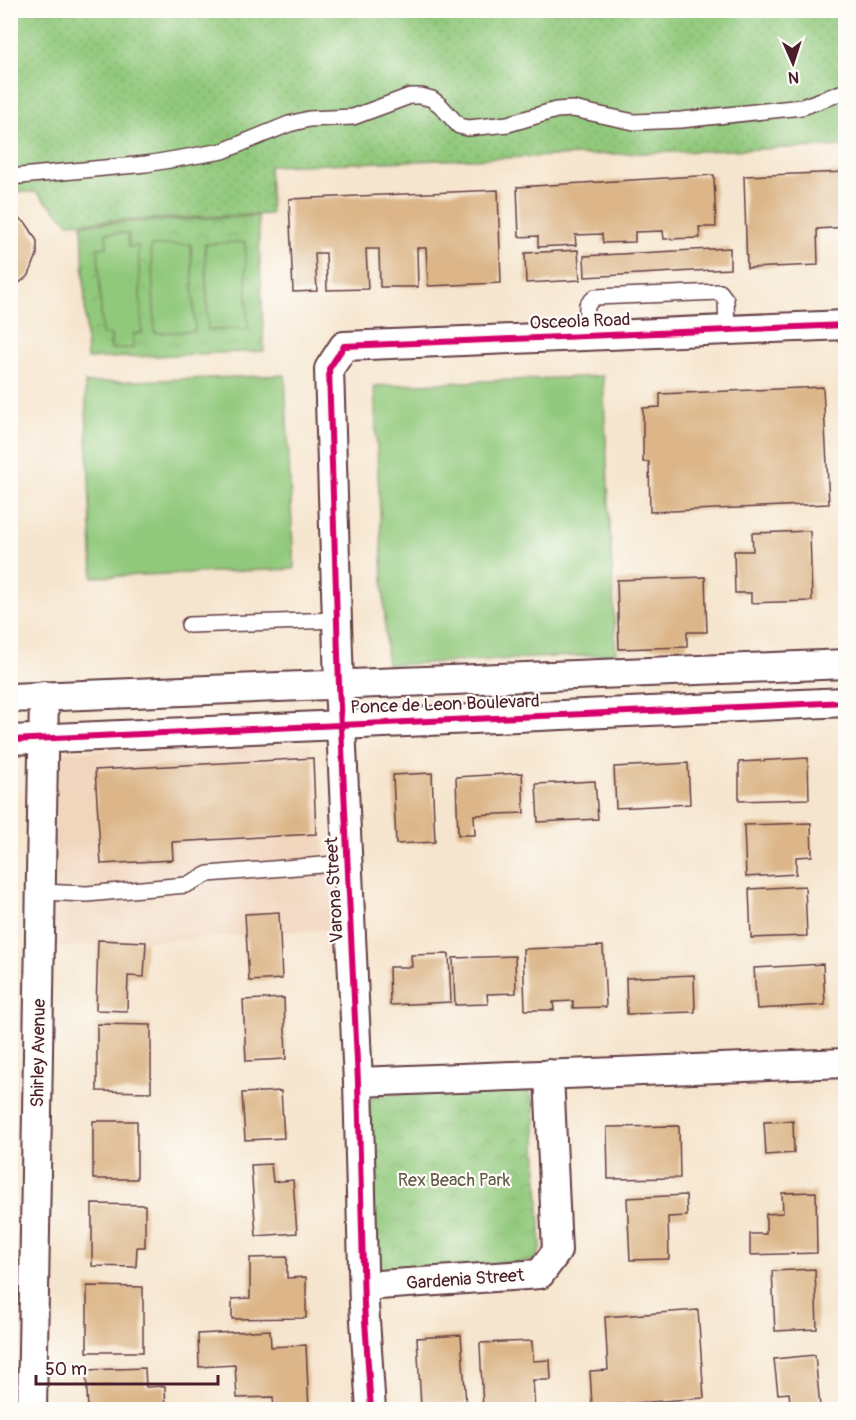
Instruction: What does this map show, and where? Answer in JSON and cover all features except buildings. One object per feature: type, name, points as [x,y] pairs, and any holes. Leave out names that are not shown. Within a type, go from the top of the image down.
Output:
[{"type":"street","name":"Osceola Road","points":[[328,369],[344,346],[846,325]]},
{"type":"street","name":"Varona Street","points":[[328,369],[339,685],[371,1410]]},
{"type":"street","name":"Ponce de Leon Boulevard","points":[[10,698],[846,664]]},
{"type":"street","name":"Shirley Avenue","points":[[32,1410],[44,696]]},
{"type":"street","name":"Ponce de Leon Boulevard","points":[[10,740],[846,702]]},
{"type":"street","points":[[358,1082],[846,1063]]},
{"type":"street","name":"Gardenia Street","points":[[364,1286],[540,1274],[557,1251],[549,1074]]},
{"type":"lane","points":[[10,177],[146,164],[223,151],[290,124],[309,119],[353,117],[410,96],[432,99],[459,126],[468,128],[507,124],[565,109],[588,111],[634,122],[681,120],[802,107],[846,91]]},
{"type":"lane","points":[[586,336],[587,305],[595,297],[720,292],[726,300],[727,330]]},
{"type":"lane","points":[[189,626],[337,620]]},
{"type":"lane","points":[[41,892],[87,894],[186,885],[208,874],[347,864]]},
{"type":"shaded area","points":[[310,743],[336,929],[52,948],[56,752]]},
{"type":"green space","points":[[10,11],[845,11],[845,146],[269,166],[271,214],[69,223],[36,192],[11,192]]},
{"type":"green space","points":[[258,216],[264,351],[87,359],[82,224]]},
{"type":"green space","points":[[106,233],[128,233],[129,247],[138,246],[142,333],[133,334],[133,348],[111,349],[111,335],[102,335],[98,248],[107,247]]},
{"type":"green space","points":[[245,242],[248,329],[208,330],[205,244]]},
{"type":"green space","points":[[191,244],[195,331],[155,333],[151,246]]},
{"type":"green space","points":[[285,375],[294,569],[93,577],[85,383]]},
{"type":"green space","points":[[603,376],[616,654],[387,665],[374,386]]},
{"type":"green space","name":"Rex Beach Park","points":[[522,1089],[530,1093],[534,1101],[541,1248],[534,1261],[380,1271],[374,1265],[369,1099],[378,1095]]},
{"type":"cycle path","points":[[371,1410],[364,1305],[358,1082],[339,685],[329,369],[344,346],[846,325]]},
{"type":"cycle path","points":[[10,740],[846,702]]}]
